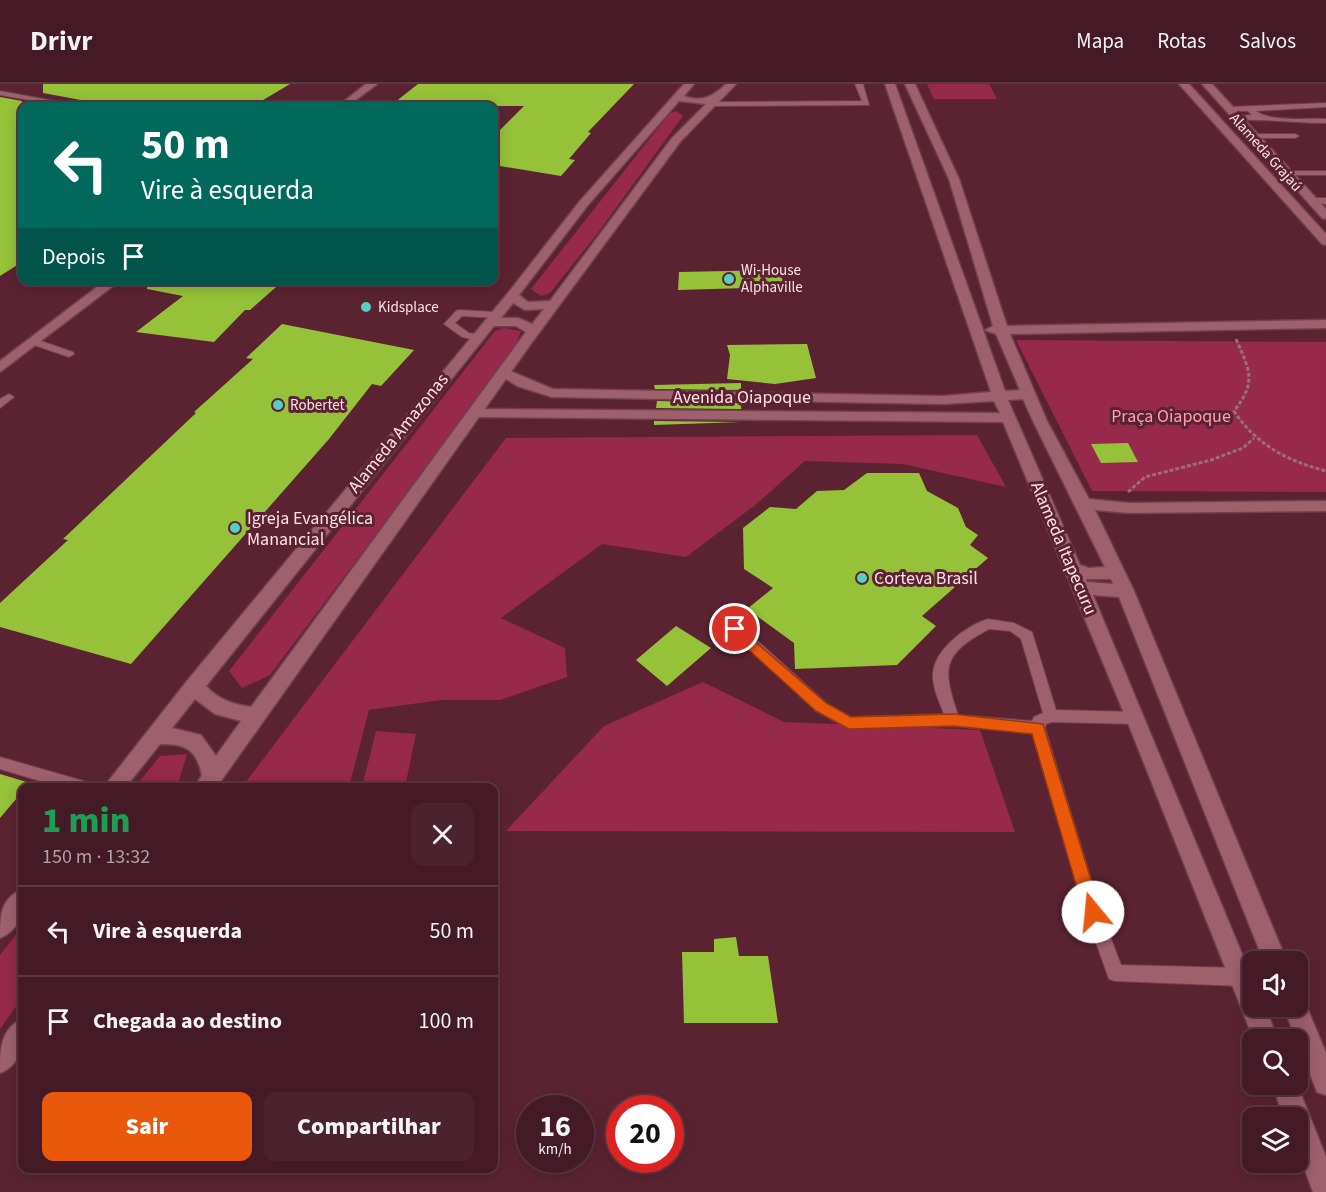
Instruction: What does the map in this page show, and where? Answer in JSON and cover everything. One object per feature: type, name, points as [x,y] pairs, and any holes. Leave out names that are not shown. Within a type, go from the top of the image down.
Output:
[{"type":"street","points":[[347,102],[372,84]]},
{"type":"street","name":"Alameda Amazonas","points":[[117,783],[476,337],[512,296],[584,203],[689,84]]},
{"type":"street","points":[[208,782],[474,413],[676,140],[730,84]]},
{"type":"street","name":"Alameda Itapecuru","points":[[890,84],[947,203],[1040,421],[1084,504],[1125,591],[1272,951]]},
{"type":"street","name":"Alameda Itapecuru","points":[[910,84],[950,169],[947,203],[976,330],[999,395],[1136,718],[1241,977]]},
{"type":"street","name":"Alameda Grajaú","points":[[1184,84],[1326,241]]},
{"type":"street","name":"Alameda Grajaú","points":[[1207,84],[1326,216]]},
{"type":"street","points":[[677,96],[684,101],[715,101]]},
{"type":"street","points":[[664,114],[674,110],[685,110],[700,116]]},
{"type":"street","points":[[1266,174],[1281,177],[1288,175]]},
{"type":"street","points":[[0,368],[109,285]]},
{"type":"street","points":[[512,296],[525,306],[556,304]]},
{"type":"street","points":[[492,318],[518,322],[535,331]]},
{"type":"street","points":[[976,330],[1326,324]]},
{"type":"street","name":"Avenida Oiapoque","points":[[505,374],[522,384],[552,393],[943,400],[1030,394]]},
{"type":"street","points":[[539,415],[552,393]]},
{"type":"street","name":"Avenida Oiapoque","points":[[474,413],[1010,418]]},
{"type":"street","points":[[1084,504],[1128,508],[1326,506]]},
{"type":"street","points":[[1073,569],[1088,574],[1116,573]]},
{"type":"street","points":[[1080,588],[1125,591]]},
{"type":"street","points":[[194,687],[209,703],[221,709],[257,716]]},
{"type":"street","points":[[154,736],[177,735],[196,742],[208,753],[208,782]]},
{"type":"street","points":[[0,927],[18,905]]},
{"type":"street","points":[[1299,1017],[1326,1083]]},
{"type":"street","points":[[0,1061],[18,1036]]},
{"type":"street","points":[[1308,1146],[1326,1191]]},
{"type":"lane","points":[[715,101],[866,103],[859,84]]},
{"type":"lane","points":[[0,93],[49,102]]},
{"type":"lane","points":[[1229,109],[1326,105]]},
{"type":"lane","points":[[1250,109],[1259,117]]},
{"type":"lane","points":[[1238,118],[1326,121]]},
{"type":"lane","points":[[1254,136],[1295,136]]},
{"type":"lane","points":[[1288,175],[1326,173]]},
{"type":"lane","points":[[1312,201],[1326,201]]},
{"type":"lane","points":[[476,337],[466,335],[449,324],[459,313],[492,318]]},
{"type":"lane","points":[[35,342],[69,354]]},
{"type":"lane","points":[[0,405],[9,397]]},
{"type":"lane","points":[[953,720],[940,676],[940,662],[948,653],[988,624],[1010,626],[1020,630],[1026,636],[1044,722],[1093,912],[1115,973],[1241,977]]},
{"type":"lane","points":[[735,629],[821,707],[849,723],[953,720],[1044,722],[1136,718]]},
{"type":"lane","points":[[0,763],[70,783]]},
{"type":"path","points":[[1230,325],[1251,370],[1249,386],[1234,411],[1240,422],[1254,438],[1297,464],[1326,471]]},
{"type":"path","points":[[1128,508],[1128,492],[1145,477],[1211,460],[1243,448],[1254,438]]},
{"type":"green space","points":[[927,84],[989,84],[997,99],[934,99]]},
{"type":"green space","points":[[676,111],[683,116],[594,238],[550,293],[541,296],[531,289],[669,114]]},
{"type":"green space","points":[[504,328],[521,331],[513,353],[270,675],[242,688],[229,671],[495,331]]},
{"type":"green space","name":"Praça Oiapoque","points":[[1016,340],[1326,342],[1326,492],[1092,491]]},
{"type":"green space","points":[[977,435],[1006,487],[903,464],[805,461],[754,506],[686,557],[602,544],[501,618],[565,648],[567,677],[500,700],[441,700],[369,710],[350,783],[245,783],[506,438]]},
{"type":"green space","points":[[703,682],[784,722],[980,730],[1015,832],[506,831],[604,726]]},
{"type":"green space","points":[[376,731],[416,734],[406,783],[363,783]]},
{"type":"green space","points":[[187,754],[178,783],[138,783],[160,756]]},
{"type":"green space","points":[[18,932],[18,1004],[0,1029],[0,955]]},
{"type":"building","points":[[43,84],[290,84],[260,102],[91,102],[43,93]]},
{"type":"building","points":[[418,84],[634,84],[588,132],[591,133],[569,159],[575,160],[561,176],[498,166],[498,132],[524,106],[498,106],[498,102],[395,102]]},
{"type":"building","points":[[0,97],[22,102],[18,102],[18,265],[0,276]]},
{"type":"building","name":"Wi-House Alphaville","points":[[780,270],[784,287],[678,290],[679,272]]},
{"type":"building","points":[[147,285],[278,285],[250,310],[245,310],[214,342],[136,332],[183,296],[147,289]]},
{"type":"building","points":[[282,324],[414,350],[381,386],[372,384],[329,439],[131,664],[0,627],[0,603],[68,540],[63,539],[196,413],[194,412],[253,359],[246,358]]},
{"type":"building","points":[[807,344],[816,378],[775,384],[727,379],[730,355],[727,345]]},
{"type":"building","points":[[741,383],[741,390],[655,389],[654,385]]},
{"type":"building","points":[[657,401],[741,403],[741,409],[656,408]]},
{"type":"building","points":[[654,421],[741,422],[654,425]]},
{"type":"building","points":[[1128,443],[1138,462],[1101,463],[1091,444]]},
{"type":"building","name":"Corteva Brasil","points":[[867,473],[919,473],[927,491],[958,508],[966,527],[978,535],[970,545],[988,558],[922,616],[936,626],[897,665],[795,669],[794,643],[747,609],[773,588],[744,569],[743,528],[770,507],[796,509],[817,491],[844,490]]},
{"type":"building","points":[[676,626],[711,648],[667,686],[636,660]]},
{"type":"building","points":[[0,774],[30,783],[18,783],[18,797],[0,818]]},
{"type":"building","points":[[736,937],[739,956],[768,956],[778,1023],[684,1023],[682,952],[714,952],[714,939]]},
{"type":"place","name":"Wi-House Alphaville","points":[[729,279]]},
{"type":"place","name":"Kidsplace","points":[[366,307]]},
{"type":"place","name":"Robertet","points":[[278,405]]},
{"type":"place","name":"Igreja Evangélica Manancial","points":[[235,528]]},
{"type":"place","name":"Corteva Brasil","points":[[862,578]]},
{"type":"route","points":[[735,629],[821,707],[849,723],[953,720],[1038,728],[1093,912]]}]
